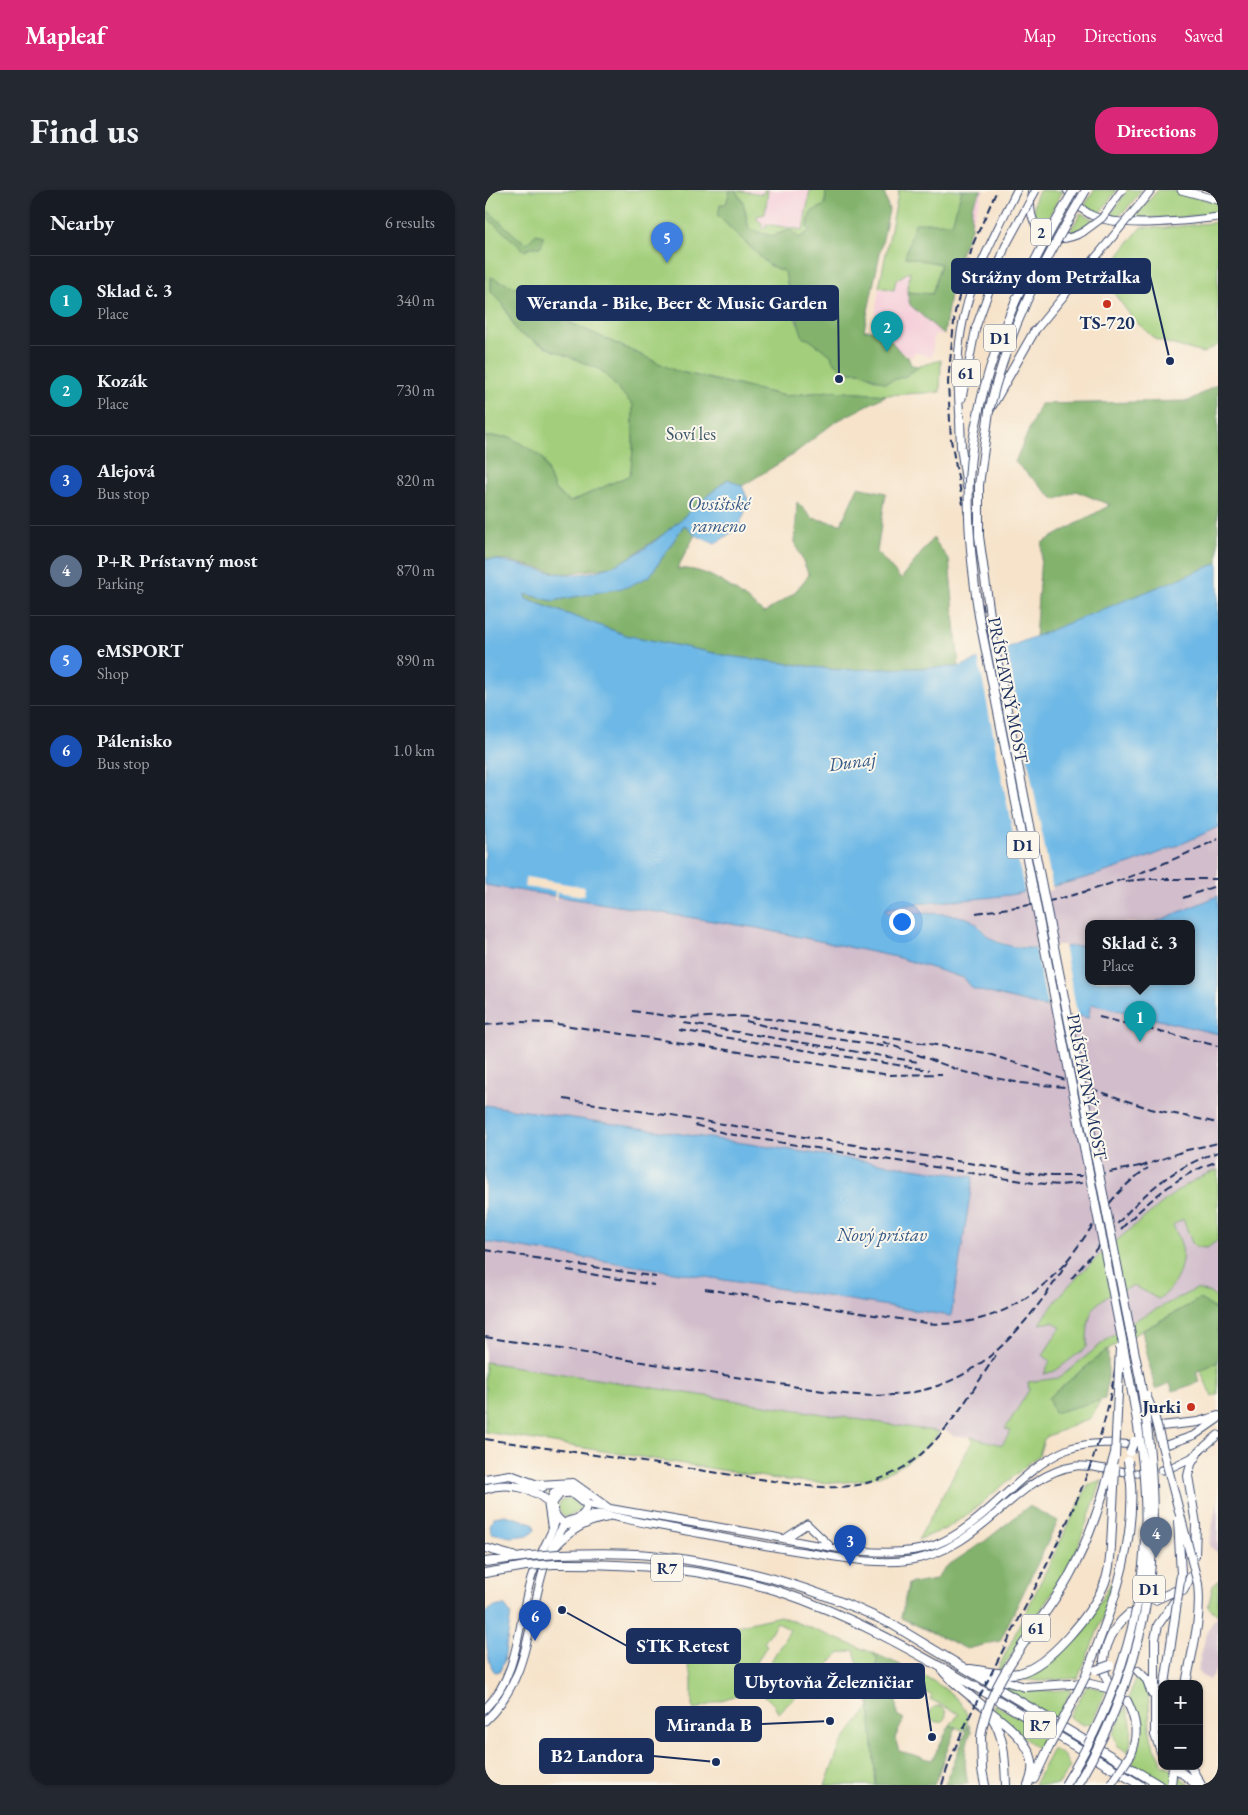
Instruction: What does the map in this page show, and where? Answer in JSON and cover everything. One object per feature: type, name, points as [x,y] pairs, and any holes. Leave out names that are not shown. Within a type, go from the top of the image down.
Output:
[{"type":"highway","name":"D1","points":[[969,499],[971,456],[979,408],[996,350],[1026,278],[1074,190]]},
{"type":"highway","name":"D1","points":[[989,411],[1000,366],[1020,311],[1086,190]]},
{"type":"highway","points":[[989,411],[1034,332]]},
{"type":"highway","name":"PRÍSTAVNÝ MOST","points":[[989,411],[979,485],[979,536],[988,612],[1140,1380]]},
{"type":"highway","name":"61","points":[[960,420],[961,447],[969,499]]},
{"type":"highway","name":"PRÍSTAVNÝ MOST","points":[[969,499],[969,537],[986,655],[1121,1334]]},
{"type":"highway","name":"D1","points":[[1065,1785],[1097,1726],[1117,1680],[1131,1632],[1142,1568],[1145,1519],[1143,1468],[1137,1418],[1121,1334]]},
{"type":"highway","points":[[965,1668],[999,1674],[1019,1673],[1038,1664],[1053,1654],[1099,1595],[1107,1575],[1111,1546],[1121,1334]]},
{"type":"highway","name":"D1","points":[[1077,1785],[1095,1754],[1117,1706],[1134,1658],[1146,1610],[1153,1558],[1154,1495],[1149,1436],[1140,1380]]},
{"type":"highway","points":[[1140,1380],[1154,1415],[1175,1491],[1196,1572],[1200,1598],[1197,1627],[1186,1680]]},
{"type":"highway","points":[[1161,1426],[1198,1422],[1218,1417]]},
{"type":"highway","points":[[1029,1785],[1085,1677],[1105,1625],[1122,1564],[1130,1525],[1131,1484],[1129,1462],[1133,1446]]},
{"type":"highway","name":"61","points":[[985,1785],[982,1770],[981,1737],[986,1711],[993,1692],[1057,1597],[1078,1560],[1095,1520],[1115,1453]]},
{"type":"highway","points":[[1195,1556],[1196,1524],[1188,1476],[1191,1464],[1197,1454]]},
{"type":"highway","points":[[485,1480],[494,1476],[510,1475],[550,1491],[558,1490]]},
{"type":"highway","points":[[539,1485],[573,1484],[607,1508]]},
{"type":"highway","points":[[485,1489],[502,1485],[515,1486],[535,1493],[552,1507]]},
{"type":"highway","points":[[1166,1680],[1181,1557],[1175,1491]]},
{"type":"highway","points":[[485,1548],[517,1558]]},
{"type":"highway","name":"R7","points":[[485,1562],[559,1554],[648,1554],[718,1564],[817,1592],[870,1614],[965,1668],[1159,1785]]},
{"type":"highway","name":"R7","points":[[485,1573],[526,1566],[602,1563],[648,1566],[699,1573],[777,1591],[846,1617],[940,1667],[1140,1785]]},
{"type":"highway","points":[[1155,1600],[1181,1589],[1191,1576]]},
{"type":"highway","points":[[1158,1743],[1155,1735],[1154,1701],[1156,1633],[1164,1613],[1174,1602]]},
{"type":"highway","points":[[965,1668],[1025,1687],[1086,1683],[1108,1686],[1103,1668],[1104,1659],[1117,1626],[1129,1614]]},
{"type":"highway","points":[[1085,1677],[1096,1670],[1113,1664]]},
{"type":"highway","points":[[940,1667],[951,1680],[1026,1746],[1031,1756],[1032,1772],[1029,1785]]},
{"type":"highway","points":[[1138,1671],[1147,1680],[1154,1701]]},
{"type":"highway","points":[[1111,1785],[1131,1754],[1136,1729],[1133,1714],[1127,1702]]},
{"type":"highway","points":[[985,1709],[998,1727],[1003,1740],[1006,1785]]},
{"type":"highway","points":[[1171,1785],[1173,1770]]},
{"type":"highway","points":[[1178,1770],[1199,1785]]},
{"type":"highway","points":[[1192,1770],[1199,1785]]},
{"type":"main road","points":[[960,420],[958,368],[964,316],[980,266],[1017,190]]},
{"type":"main road","name":"2","points":[[1032,190],[1030,215],[1041,232],[1053,238],[1063,239],[1083,232],[1102,218],[1122,190]]},
{"type":"main road","name":"61","points":[[960,420],[966,372],[984,302],[1005,247],[1035,190]]},
{"type":"main road","points":[[1067,190],[1076,203],[1084,210],[1095,216],[1107,219],[1167,222],[1218,217]]},
{"type":"main road","points":[[1034,332],[1151,190]]},
{"type":"main road","points":[[1181,190],[1218,200]]},
{"type":"main road","points":[[1166,1445],[1195,1435],[1218,1417]]},
{"type":"main road","points":[[1171,1467],[1197,1454],[1218,1435]]},
{"type":"main road","points":[[485,1709],[501,1690],[511,1670],[519,1644],[529,1584],[555,1524],[552,1507],[558,1496],[568,1492],[574,1494],[586,1504],[829,1546],[890,1553],[912,1551],[935,1545],[970,1526],[1047,1461],[1067,1450],[1090,1444],[1111,1443]]},
{"type":"main road","points":[[1121,1444],[1133,1446]]},
{"type":"main road","points":[[552,1507],[565,1523],[577,1524],[594,1514],[807,1553],[858,1560],[904,1561],[936,1554],[959,1543],[1042,1478],[1076,1466],[1106,1469]]},
{"type":"main road","points":[[485,1721],[506,1699],[520,1671],[539,1583],[550,1552],[565,1523],[580,1517],[585,1511],[586,1504],[583,1496],[574,1488],[558,1490],[552,1507],[551,1530]]},
{"type":"main road","points":[[550,1552],[573,1530],[595,1520],[611,1517]]},
{"type":"main road","points":[[785,1538],[807,1524],[829,1546]]},
{"type":"shaded area","points":[[735,190],[826,190],[810,231],[749,229]]},
{"type":"shaded area","points":[[899,190],[984,190],[958,259],[950,294],[944,335],[934,334],[932,357],[914,352],[912,357],[872,338],[879,287]]},
{"type":"shaded area","points":[[1218,827],[1218,896],[1160,920],[1085,920],[1085,945],[1045,949],[1009,945],[990,938],[980,926],[951,916],[887,913],[885,909],[1007,895],[1054,887],[1137,861]]},
{"type":"shaded area","points":[[485,885],[757,928],[896,957],[1088,1018],[1091,1004],[1218,1034],[1218,1311],[1200,1299],[1108,1349],[1048,1398],[1002,1445],[971,1437],[954,1436],[943,1429],[940,1432],[485,1362],[485,1242],[951,1316],[972,1177],[485,1105]]},
{"type":"shaded area","points":[[1218,1494],[1218,1553],[1209,1546]]},
{"type":"shaded area","points":[[1218,1614],[1218,1667],[1209,1680],[1197,1671],[1207,1631]]},
{"type":"green space","points":[[485,190],[730,190],[728,201],[718,216],[769,265],[785,272],[789,293],[795,295],[794,307],[798,324],[808,336],[830,354],[845,372],[861,372],[876,380],[906,376],[920,366],[941,360],[940,392],[887,395],[830,391],[785,396],[676,371],[571,323],[519,289],[491,278],[491,292],[503,304],[517,332],[548,348],[601,370],[633,405],[631,475],[570,502],[555,490],[542,457],[510,437],[485,437]]},
{"type":"green space","points":[[730,190],[735,190],[743,202],[749,229],[771,236],[791,230],[799,238],[810,231],[807,227],[811,212],[825,205],[826,190],[884,192],[889,210],[864,330],[882,330],[902,354],[908,357],[911,365],[920,366],[906,376],[885,383],[861,372],[845,372],[832,360],[831,355],[808,339],[803,338],[793,305],[794,295],[789,293],[785,272],[769,265],[718,216],[720,204],[726,204]]},
{"type":"green space","points":[[735,190],[763,194],[764,190],[768,190],[765,214],[757,216],[757,219],[762,223],[762,228],[765,229],[766,224],[803,230],[810,190],[826,190],[825,205],[811,213],[807,227],[810,231],[799,238],[791,230],[771,236],[749,229],[743,202]]},
{"type":"green space","points":[[899,190],[962,190],[932,294],[907,292],[910,271],[896,280],[894,290],[879,287]]},
{"type":"green space","points":[[962,190],[982,190],[972,206],[971,228],[958,259],[950,294],[944,335],[910,305],[907,292],[932,294],[941,264],[905,257],[915,223],[952,223]]},
{"type":"green space","points":[[1040,190],[1063,191],[1042,228],[1036,218],[1034,209],[1035,200]]},
{"type":"green space","points":[[1094,190],[1117,190],[1099,214],[1084,207]]},
{"type":"green space","points":[[1127,190],[1142,190],[1125,211],[1117,216],[1110,216]]},
{"type":"green space","points":[[1158,190],[1171,190],[1218,203],[1218,213],[1179,218],[1134,218]]},
{"type":"green space","points":[[485,208],[518,238],[527,243],[536,234],[544,236],[541,247],[532,247],[525,251],[485,216]]},
{"type":"green space","points":[[1081,213],[1094,220],[1067,236]]},
{"type":"green space","points":[[1218,222],[1218,345],[1203,353],[1156,340],[1133,319],[1102,277],[1141,227],[1165,228]]},
{"type":"green space","name":"Soví les","points":[[491,277],[519,289],[571,323],[676,371],[785,396],[830,391],[887,395],[835,422],[791,456],[742,486],[727,479],[665,533],[617,566],[563,574],[506,560],[485,559],[485,437],[510,437],[542,457],[555,490],[570,502],[630,475],[633,450],[633,405],[601,370],[548,348],[517,332],[503,304],[491,292]]},
{"type":"green space","points":[[1218,384],[1218,563],[1035,638],[1042,543],[1110,505],[1076,491],[1055,500],[1015,462],[1040,404],[1189,401]]},
{"type":"green space","points":[[858,487],[886,493],[877,552],[901,579],[933,538],[949,560],[959,667],[838,670],[728,656],[626,635],[526,599],[525,594],[553,601],[650,576],[684,525],[695,535],[677,569],[689,569],[712,577],[734,590],[764,613],[793,594],[809,575],[795,543],[797,502],[812,518],[841,524]]},
{"type":"green space","points":[[1218,1170],[1218,1240],[1207,1248],[1197,1247],[1192,1243],[1183,1219],[1173,1225],[1182,1247],[1182,1262],[1177,1277],[1169,1290],[1158,1299],[1135,1286],[1103,1299],[1096,1305],[1089,1321],[1087,1347],[1055,1371],[1044,1374],[1050,1361],[1043,1355],[1061,1327],[1053,1322],[1040,1324],[1062,1293],[1087,1266],[1170,1197],[1198,1178]]},
{"type":"green space","points":[[1196,1289],[1210,1293],[1218,1299],[1218,1311],[1200,1299],[1108,1349],[1048,1398],[1054,1413],[1101,1399],[1091,1418],[1048,1436],[1044,1439],[1039,1455],[971,1512],[947,1528],[918,1540],[972,1442],[971,1437],[1002,1445],[1011,1431],[1005,1429],[1029,1390],[1028,1382],[1059,1378],[1105,1341],[1139,1318]]},
{"type":"green space","points":[[1200,1299],[1218,1311],[1218,1362],[1196,1372],[1200,1382],[1173,1391],[1170,1383],[1155,1389],[1142,1331]]},
{"type":"green space","points":[[1108,1349],[1108,1377],[1105,1399],[1054,1413],[1048,1398]]},
{"type":"green space","points":[[485,1362],[940,1432],[922,1450],[903,1464],[885,1473],[866,1479],[846,1482],[825,1482],[777,1479],[485,1432]]},
{"type":"green space","points":[[1218,1362],[1218,1395],[1212,1397],[1200,1370]]},
{"type":"green space","points":[[1102,1480],[1078,1546],[1063,1576],[1002,1669],[998,1669],[1088,1485]]},
{"type":"green space","points":[[567,1498],[573,1500],[581,1508],[577,1513],[564,1517],[558,1507],[561,1501]]},
{"type":"green space","points":[[1029,1506],[1058,1521],[1000,1641],[967,1649],[901,1618],[908,1584],[935,1579],[947,1566],[985,1541]]},
{"type":"green space","points":[[1218,1580],[1218,1615],[1208,1607],[1213,1586]]},
{"type":"green space","points":[[1111,1582],[1113,1583],[1103,1618],[1078,1678],[1041,1681],[1016,1679],[1040,1670],[1065,1649],[1083,1626]]},
{"type":"green space","points":[[780,1616],[873,1653],[877,1659],[870,1708],[876,1785],[825,1785],[841,1744],[870,1707],[854,1650],[839,1654],[779,1713],[763,1694],[768,1666],[790,1630],[777,1622],[764,1643],[767,1645],[756,1664],[753,1689],[694,1710],[692,1706],[692,1676],[684,1655],[688,1644],[719,1630]]},
{"type":"green space","points":[[873,1653],[901,1665],[896,1698],[897,1715],[904,1719],[895,1738],[899,1751],[932,1760],[950,1725],[956,1727],[934,1785],[876,1785],[870,1708],[877,1659]]},
{"type":"green space","points":[[917,1671],[944,1688],[961,1703],[966,1712],[965,1731],[950,1725],[959,1714],[930,1699],[932,1696],[916,1686]]},
{"type":"green space","points":[[1137,1675],[1143,1682],[1148,1697],[1151,1737],[1158,1753],[1158,1770],[1172,1770],[1190,1785],[1167,1785],[1132,1764],[1138,1748],[1140,1731],[1137,1714],[1129,1698]]},
{"type":"green space","points":[[1008,1686],[1039,1691],[1071,1689],[1058,1720],[1006,1690]]},
{"type":"green space","points":[[1087,1686],[1106,1690],[1092,1723],[1083,1725],[1069,1717]]},
{"type":"green space","points":[[994,1704],[1050,1735],[1041,1752],[993,1712]]},
{"type":"green space","points":[[938,1706],[946,1714],[938,1722],[930,1714]]},
{"type":"green space","points":[[1126,1706],[1131,1729],[1128,1752],[1118,1746],[1113,1734]]},
{"type":"green space","points":[[969,1724],[971,1732],[965,1757],[968,1784],[945,1785]]},
{"type":"green space","points":[[1053,1749],[1064,1756],[1070,1767],[1058,1785],[1034,1785]]},
{"type":"water","points":[[728,479],[742,486],[749,502],[738,528],[715,544],[695,535],[684,525],[650,576],[627,587],[553,601],[525,594],[526,599],[626,635],[728,656],[838,670],[959,667],[1218,563],[1218,827],[1142,859],[1063,884],[1009,895],[915,904],[885,909],[887,913],[938,914],[967,918],[974,922],[990,938],[1012,946],[1052,948],[1085,945],[1085,985],[1195,985],[1195,920],[1160,920],[1218,896],[1218,1034],[1091,1004],[1088,1018],[973,989],[964,978],[896,957],[757,928],[485,885],[485,559],[506,561],[564,574],[589,573],[612,566],[633,556],[672,527]]},
{"type":"water","name":"Nový prístav","points":[[485,1105],[973,1177],[951,1316],[485,1242]]},
{"type":"water","points":[[505,1515],[533,1523],[535,1529],[530,1535],[511,1537],[492,1533],[490,1526],[494,1517]]},
{"type":"water","points":[[498,1606],[505,1606],[511,1614],[504,1661],[500,1671],[495,1672],[488,1653],[485,1614]]},
{"type":"pier","points":[[1006,646],[1053,890],[1025,895],[978,657]]},
{"type":"pier","points":[[526,877],[585,887],[584,896],[557,892],[556,900],[554,900],[555,891],[524,887]]},
{"type":"pier","points":[[1035,945],[1064,945],[1078,1019],[1048,1011]]},
{"type":"tunnel","points":[[1116,1663],[1136,1670]]},
{"type":"railway","points":[[942,1785],[951,1757],[963,1730],[1062,1534],[1083,1485],[1100,1435],[1113,1384],[1118,1331],[1116,1277],[989,644],[951,440],[948,382],[955,312],[973,244],[997,190]]},
{"type":"railway","points":[[976,913],[1036,904],[1067,897],[1155,867],[1218,839]]},
{"type":"railway","points":[[1126,881],[1218,879]]},
{"type":"railway","points":[[1183,898],[1218,885]]},
{"type":"railway","points":[[632,1011],[682,1018],[734,1016],[771,1019],[986,1053],[1151,1109],[1218,1123]]},
{"type":"railway","points":[[1099,1017],[1218,1046]]},
{"type":"railway","points":[[746,1021],[785,1031],[889,1047]]},
{"type":"railway","points":[[485,1025],[521,1022],[551,1023],[890,1075],[942,1074]]},
{"type":"railway","points":[[684,1023],[918,1062]]},
{"type":"railway","points":[[679,1030],[929,1070]]},
{"type":"railway","points":[[883,1042],[964,1072],[1021,1083],[1076,1088]]},
{"type":"railway","points":[[564,1099],[1051,1176],[1090,1176],[1145,1165]]},
{"type":"railway","points":[[695,1125],[728,1134],[1034,1183],[1060,1185],[1082,1183]]},
{"type":"railway","points":[[1140,1167],[1187,1150],[1218,1143]]},
{"type":"railway","points":[[1071,1279],[1119,1221],[1153,1188],[1193,1162],[1218,1152]]},
{"type":"railway","points":[[1121,1229],[1165,1189],[1190,1173],[1218,1161]]},
{"type":"railway","points":[[705,1289],[926,1323],[948,1324],[990,1316],[1009,1308],[1044,1285],[1073,1253],[1116,1196],[1125,1186],[1148,1168]]},
{"type":"railway","points":[[485,1250],[656,1277]]},
{"type":"railway","points":[[485,1337],[836,1393],[877,1396],[914,1392],[945,1383],[974,1368],[999,1348],[1023,1324],[1046,1295],[1068,1262]]},
{"type":"railway","points":[[567,1270],[654,1285]]},
{"type":"railway","points":[[485,1439],[808,1486],[844,1487],[874,1481],[900,1469],[922,1453],[942,1433],[996,1355]]},
{"type":"place","name":"eMSPORT","points":[[667,263]]},
{"type":"place","name":"TS-720","points":[[1107,304]]},
{"type":"place","name":"Kozák","points":[[887,352]]},
{"type":"place","name":"Strážny dom Petržalka","points":[[1170,361]]},
{"type":"place","name":"Weranda - Bike, Beer & Music Garden","points":[[839,379]]},
{"type":"place","name":"Sklad č. 3","points":[[1140,1042]]},
{"type":"place","name":"Jurki","points":[[1191,1407]]},
{"type":"place","name":"P+R Prístavný most","points":[[1156,1558]]},
{"type":"place","name":"Alejová","points":[[850,1566]]},
{"type":"place","name":"STK Retest","points":[[562,1610]]},
{"type":"place","name":"Pálenisko","points":[[535,1641]]},
{"type":"place","name":"Miranda B","points":[[830,1721]]},
{"type":"place","name":"Ubytovňa Železničiar","points":[[932,1737]]},
{"type":"place","name":"B2 Landora","points":[[716,1762]]},
{"type":"water label","name":"Ovsištské rameno","points":[[719,514]]},
{"type":"water label","name":"Dunaj","points":[[852,761]]}]
